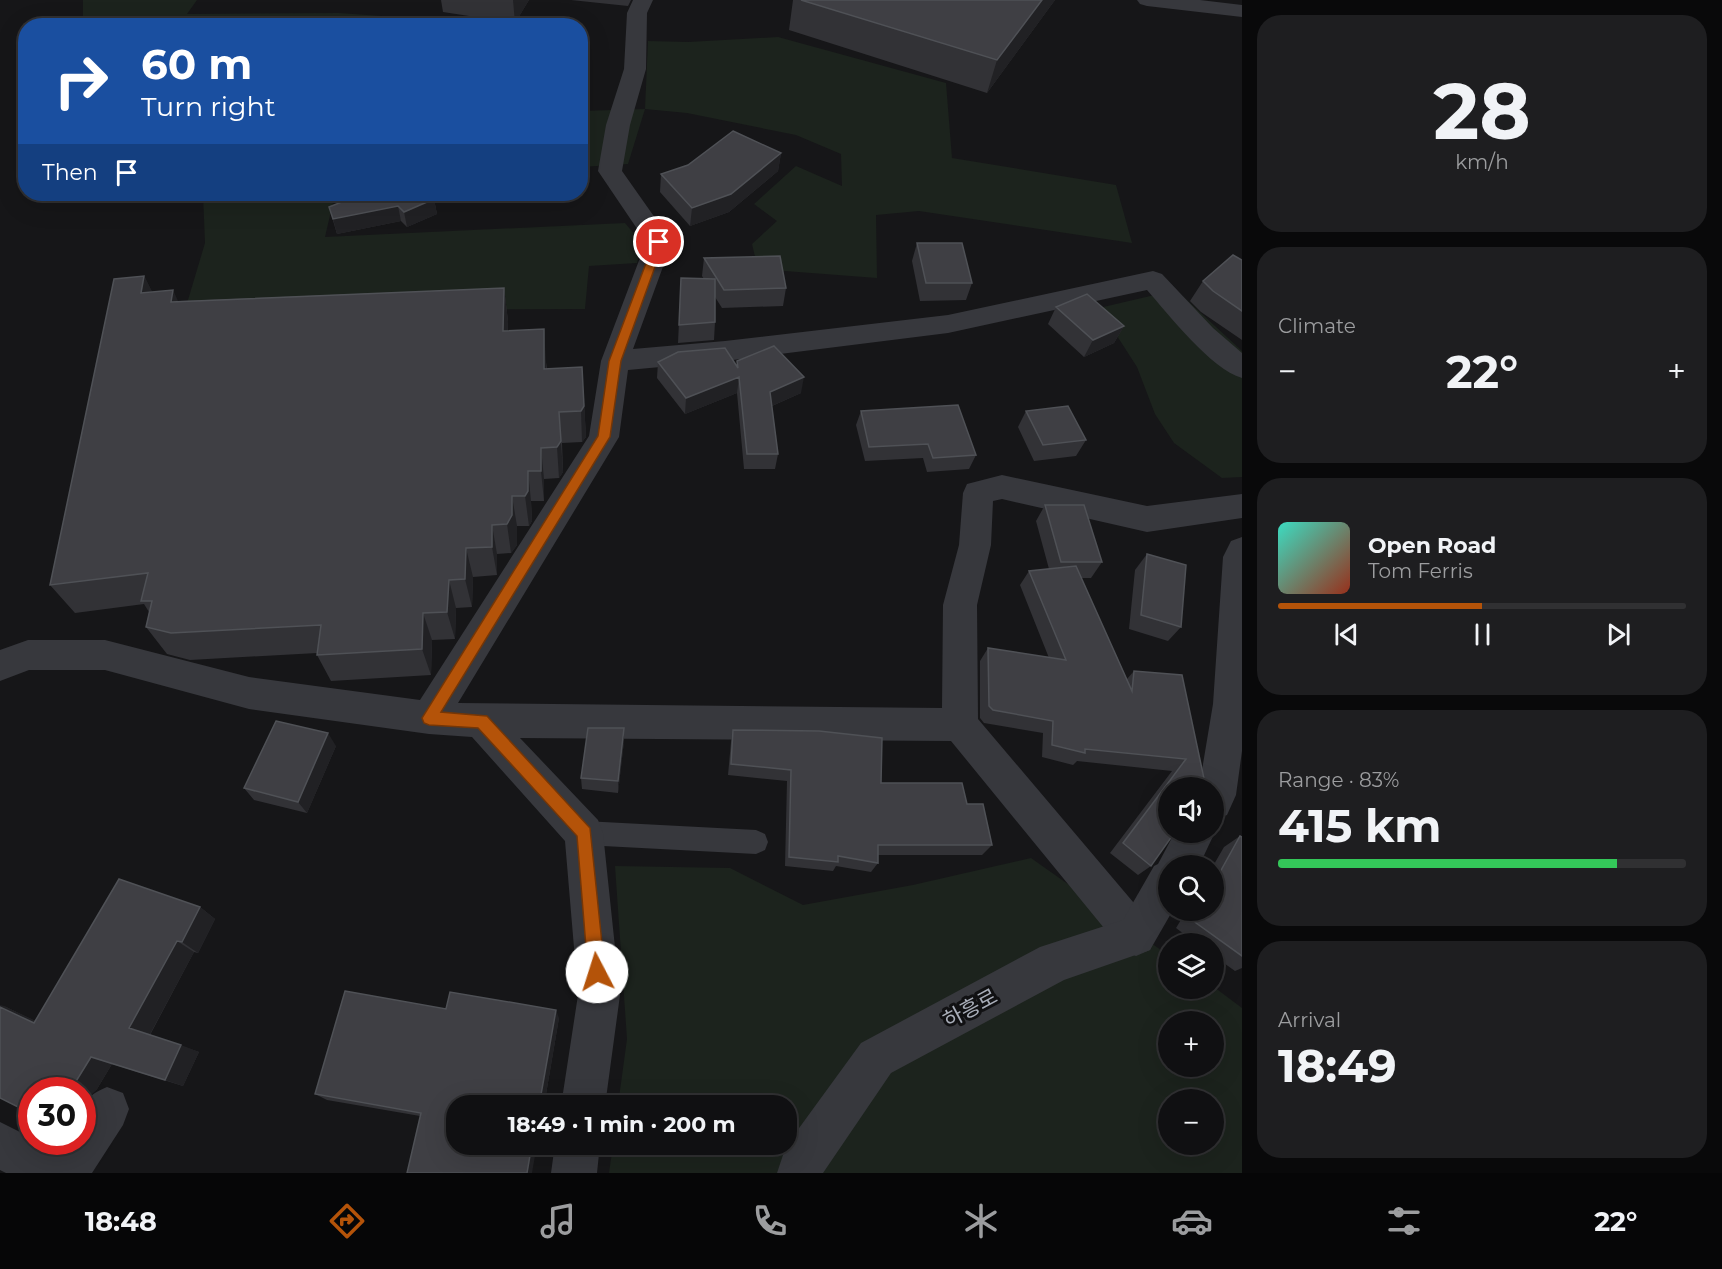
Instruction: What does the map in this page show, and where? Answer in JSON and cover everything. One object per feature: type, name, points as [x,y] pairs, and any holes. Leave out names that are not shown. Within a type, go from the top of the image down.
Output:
[{"type":"street","points":[[429,718],[604,437],[615,361],[659,242],[610,171],[618,125],[635,69],[637,13],[643,0]]},
{"type":"street","points":[[1147,0],[1240,11]]},
{"type":"street","points":[[615,361],[725,351],[948,324],[1153,280],[1203,335],[1242,368]]},
{"type":"street","points":[[1158,898],[1136,936],[960,725],[960,605],[975,545],[978,493],[1002,487],[1147,519],[1242,506]]},
{"type":"street","points":[[1220,777],[1231,705],[1239,557],[1242,550]]},
{"type":"street","points":[[0,666],[28,655],[105,656],[249,693],[429,718],[481,721],[960,725]]},
{"type":"street","points":[[481,721],[584,833],[599,995],[585,1095]]},
{"type":"street","name":"하흥로","points":[[800,1173],[802,1162],[876,1058],[1056,962],[1136,936]]},
{"type":"street","points":[[65,1173],[107,1109]]},
{"type":"street","points":[[0,1145],[51,1173]]},
{"type":"street","points":[[574,1173],[576,1155]]},
{"type":"lane","points":[[1214,0],[1240,11]]},
{"type":"lane","points":[[584,833],[756,842]]},
{"type":"shaded area","points":[[83,0],[197,0],[187,14],[339,13],[410,18],[86,18],[83,17]]},
{"type":"shaded area","points":[[778,37],[946,83],[952,158],[1116,185],[1132,243],[919,211],[876,215],[877,278],[758,269],[752,244],[777,221],[754,204],[796,166],[842,186],[841,154],[796,135],[687,113],[645,109],[648,41],[688,42]]},
{"type":"shaded area","points":[[645,109],[628,164],[588,167],[588,111]]},
{"type":"shaded area","points":[[203,201],[333,201],[325,237],[625,223],[642,243],[637,263],[589,266],[585,309],[185,310],[205,243]]},
{"type":"shaded area","points":[[1176,290],[1242,351],[1242,477],[1222,478],[1174,443],[1155,414],[1137,367],[1099,308]]},
{"type":"shaded area","points":[[1031,858],[1158,948],[1158,999],[1224,999],[1224,994],[1242,1008],[1242,1173],[609,1173],[612,1155],[797,1155],[797,1095],[619,1095],[627,1039],[615,866],[730,868],[803,905],[913,885]]},
{"type":"building","points":[[801,0],[1042,0],[997,60]]},
{"type":"building","points":[[733,131],[781,153],[731,194],[692,208],[661,174],[688,165]]},
{"type":"building","points":[[344,201],[429,201],[404,212],[398,206],[333,219],[329,207]]},
{"type":"building","points":[[917,243],[962,243],[972,283],[926,283]]},
{"type":"building","points":[[1233,255],[1242,260],[1242,311],[1213,291],[1203,281]]},
{"type":"building","points":[[780,256],[786,288],[724,290],[704,258]]},
{"type":"building","points":[[144,276],[141,293],[173,290],[171,302],[504,288],[503,331],[544,329],[544,369],[582,367],[584,406],[581,411],[559,412],[561,441],[557,447],[541,448],[541,471],[528,471],[528,491],[525,496],[512,496],[512,515],[507,524],[492,525],[492,547],[466,548],[465,579],[449,580],[447,612],[423,613],[422,649],[317,655],[321,625],[171,633],[146,627],[152,601],[141,601],[148,573],[50,585],[114,279]]},
{"type":"building","points":[[681,278],[715,279],[715,322],[679,325]]},
{"type":"building","points":[[1087,294],[1124,326],[1093,340],[1056,307]]},
{"type":"building","points":[[774,346],[804,377],[770,392],[778,454],[747,454],[739,377],[686,398],[658,362],[678,352],[725,348],[738,368],[737,361]]},
{"type":"building","points":[[958,405],[976,455],[933,458],[928,444],[869,447],[861,411]]},
{"type":"building","points":[[1068,406],[1086,440],[1043,445],[1026,411]]},
{"type":"building","points":[[1045,505],[1084,505],[1102,562],[1061,562]]},
{"type":"building","points":[[1147,554],[1186,565],[1181,627],[1141,615]]},
{"type":"building","points":[[1076,566],[1132,691],[1134,671],[1182,675],[1204,777],[1172,777],[1186,759],[1085,749],[1085,753],[1052,745],[1053,721],[993,710],[989,706],[988,648],[1066,660],[1029,571]]},
{"type":"building","points":[[276,721],[328,733],[298,802],[244,788]]},
{"type":"building","points":[[588,728],[624,728],[618,781],[581,778]]},
{"type":"building","points":[[733,730],[819,731],[882,738],[881,783],[962,783],[967,804],[983,804],[992,845],[878,845],[878,863],[838,856],[838,862],[789,857],[791,770],[731,764]]},
{"type":"building","points":[[1158,796],[1158,843],[1167,843],[1151,866],[1123,843]]},
{"type":"building","points":[[1240,836],[1242,837],[1242,956],[1224,943],[1224,933],[1210,933],[1193,921],[1224,921],[1224,865]]},
{"type":"building","points":[[119,879],[200,907],[182,942],[177,941],[129,1028],[181,1045],[165,1080],[91,1057],[79,1077],[18,1077],[18,1107],[0,1098],[0,1007],[34,1023]]},
{"type":"building","points":[[345,991],[446,1009],[450,992],[556,1010],[541,1095],[446,1095],[446,1155],[530,1155],[527,1173],[407,1173],[421,1113],[315,1094]]},
{"type":"route","points":[[597,972],[584,833],[481,721],[429,718],[604,437],[615,361],[659,242]]}]
